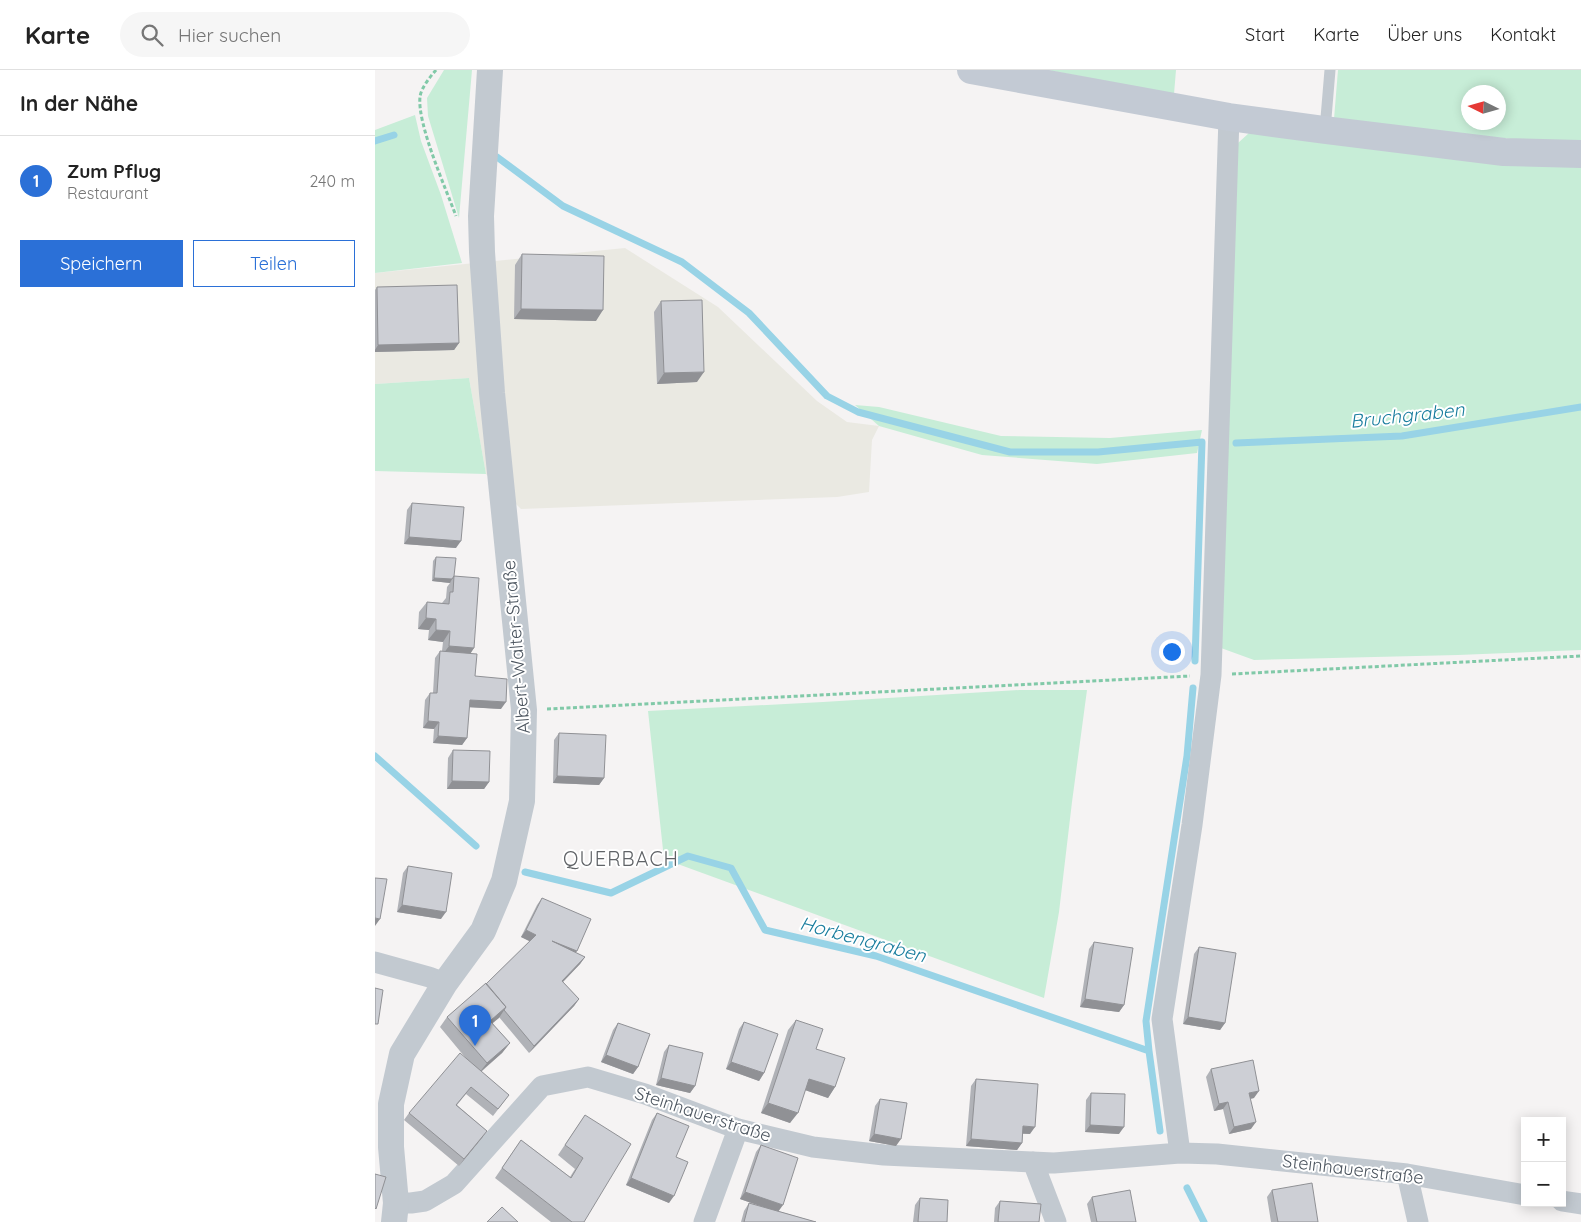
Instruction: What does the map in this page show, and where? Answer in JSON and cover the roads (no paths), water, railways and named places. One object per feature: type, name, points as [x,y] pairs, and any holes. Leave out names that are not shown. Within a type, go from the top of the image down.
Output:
[{"type":"main road","points":[[971,70],[1229,117],[1504,152],[1581,154]]},
{"type":"street","name":"Albert-Walter-Straße","points":[[395,1212],[391,1147],[391,1104],[401,1054],[445,983],[483,931],[505,881],[522,801],[524,710],[492,393],[482,252],[481,216],[490,70]]},
{"type":"street","points":[[1180,1153],[1162,1019],[1192,825],[1211,675],[1229,117]]},
{"type":"street","points":[[375,962],[445,983]]},
{"type":"street","name":"Steinhauerstraße","points":[[395,1212],[411,1203],[425,1201],[454,1184],[542,1086],[588,1077],[645,1094],[738,1129],[813,1147],[883,1155],[1054,1163],[1180,1153],[1217,1154],[1407,1174],[1521,1194]]},
{"type":"street","points":[[704,1222],[738,1129]]},
{"type":"street","points":[[1033,1162],[1056,1222]]},
{"type":"street","points":[[1407,1174],[1418,1222]]},
{"type":"street","points":[[1566,1202],[1581,1204]]},
{"type":"lane","points":[[1325,130],[1330,70]]},
{"type":"waterway","points":[[375,141],[394,135]]},
{"type":"waterway","points":[[497,157],[563,206],[682,262],[749,313],[827,396],[858,412],[1010,452],[1098,452],[1202,442],[1195,661]]},
{"type":"waterway","name":"Bruchgraben","points":[[1236,443],[1402,436],[1581,407]]},
{"type":"waterway","points":[[1149,1051],[1146,1021],[1187,756],[1193,688]]},
{"type":"waterway","name":"Horbengraben","points":[[375,756],[476,846]]},
{"type":"waterway","name":"Horbengraben","points":[[525,872],[611,893],[688,856],[731,868],[765,930],[876,956],[1149,1051],[1160,1131]]},
{"type":"waterway","name":"Horbengraben","points":[[1187,1188],[1204,1222]]},
{"type":"place","name":"Zum Pflug","points":[[475,1046]]},
{"type":"district","name":"QUERBACH","points":[[621,858]]}]
